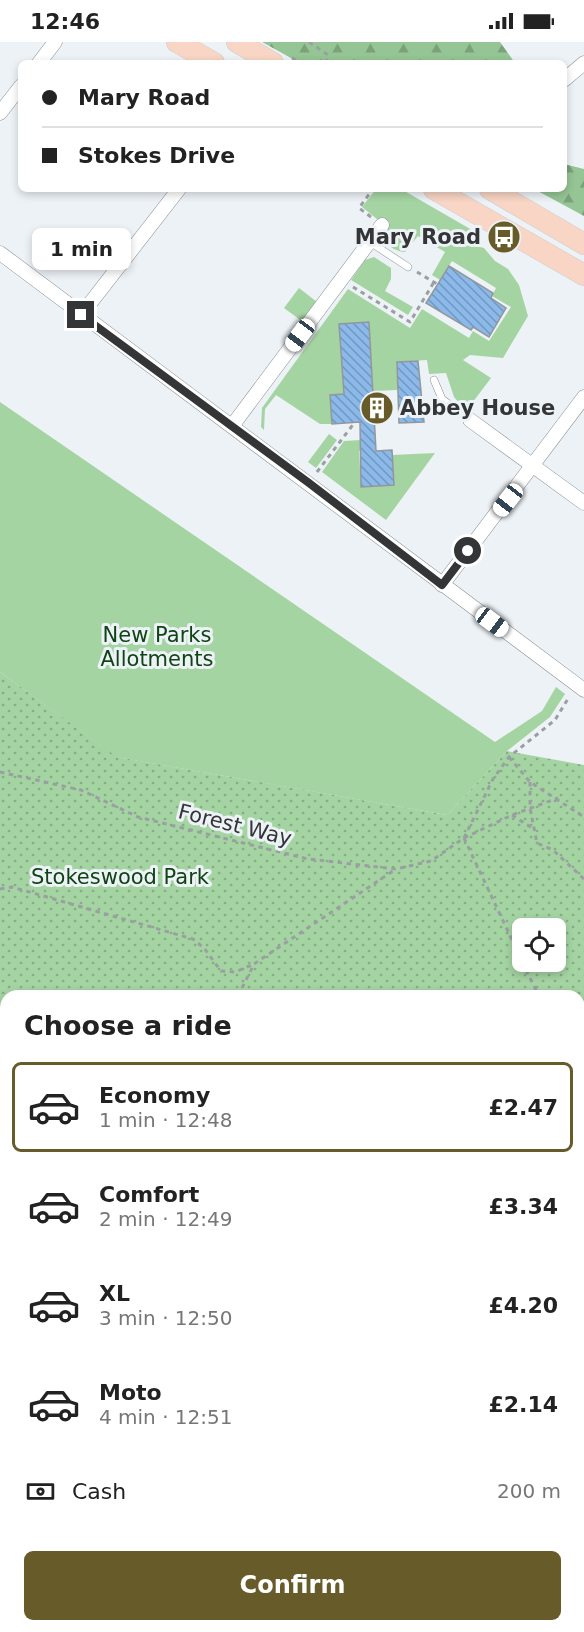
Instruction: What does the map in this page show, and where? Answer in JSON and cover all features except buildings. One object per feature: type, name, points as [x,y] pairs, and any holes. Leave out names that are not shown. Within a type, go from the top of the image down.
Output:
[{"type":"main road","points":[[177,42],[209,60]]},
{"type":"main road","points":[[237,42],[268,60]]},
{"type":"main road","points":[[439,192],[584,274]]},
{"type":"main road","points":[[495,192],[584,244]]},
{"type":"street","points":[[41,60],[55,42]]},
{"type":"street","points":[[567,77],[584,63]]},
{"type":"street","points":[[0,113],[18,90]]},
{"type":"street","points":[[81,315],[176,192]]},
{"type":"street","points":[[232,426],[382,225]]},
{"type":"street","points":[[0,253],[580,688]]},
{"type":"street","points":[[442,585],[584,398]]},
{"type":"street","points":[[470,420],[584,503]]},
{"type":"lane","points":[[370,242],[408,267]]},
{"type":"lane","points":[[434,380],[442,399],[470,420]]},
{"type":"path","points":[[309,42],[328,54],[327,60]]},
{"type":"path","points":[[371,192],[359,208],[382,225]]},
{"type":"path","points":[[341,280],[410,322],[436,283],[408,267]]},
{"type":"path","points":[[309,483],[355,422]]},
{"type":"path","name":"Forest Way","points":[[464,838],[493,779],[509,757],[555,720],[580,688]]},
{"type":"path","points":[[509,757],[530,782],[558,798],[584,817]]},
{"type":"path","name":"Forest Way","points":[[0,772],[81,790],[138,817],[308,859],[396,868],[431,861],[464,838],[512,815],[558,798]]},
{"type":"path","points":[[530,782],[530,808],[537,843],[553,850],[584,879]]},
{"type":"path","points":[[512,815],[535,830]]},
{"type":"path","points":[[464,838],[512,940]]},
{"type":"path","points":[[0,889],[12,886],[193,939],[204,948],[221,971],[236,972],[254,964],[396,868]]},
{"type":"path","points":[[241,990],[254,964]]},
{"type":"path","points":[[527,972],[536,990]]},
{"type":"green space","points":[[262,42],[500,42],[513,60],[295,60]]},
{"type":"green space","points":[[567,165],[584,169],[584,216],[540,192],[567,192]]},
{"type":"green space","points":[[374,192],[406,192],[472,230],[464,243],[484,248],[495,261],[508,269],[519,285],[528,316],[503,358],[470,355],[463,360],[491,378],[466,411],[454,397],[446,373],[429,374],[427,360],[397,362],[397,390],[373,391],[369,322],[340,324],[344,394],[330,395],[332,424],[320,424],[276,395],[265,409],[264,430],[261,427],[262,408],[348,289],[410,328],[422,309],[469,338],[473,331],[489,341],[511,307],[492,296],[496,288],[452,261],[440,280],[432,275],[445,252],[418,236],[405,252],[395,250],[386,240],[387,227],[362,207]]},
{"type":"green space","points":[[374,257],[391,268],[391,279],[385,291],[413,307],[408,315],[351,280],[365,260]]},
{"type":"green space","points":[[299,288],[317,302],[303,322],[284,308]]},
{"type":"green space","name":"New Parks Allotments","points":[[0,402],[495,742],[542,711],[556,687],[565,694],[550,717],[507,751],[447,815],[116,757],[0,672]]},
{"type":"green space","points":[[329,434],[337,440],[316,468],[308,462]]},
{"type":"green space","points":[[361,440],[362,450],[359,451],[361,487],[394,485],[392,455],[435,453],[386,520],[322,472],[344,441]]},
{"type":"green space","name":"Stokeswood Park","points":[[0,672],[117,757],[447,815],[507,751],[584,765],[584,990],[0,990]]},
{"type":"place","name":"Mary Road","points":[[504,237]]},
{"type":"place","name":"Abbey House","points":[[377,408]]},
{"type":"route","points":[[81,315],[309,483],[442,585],[468,551]]}]
